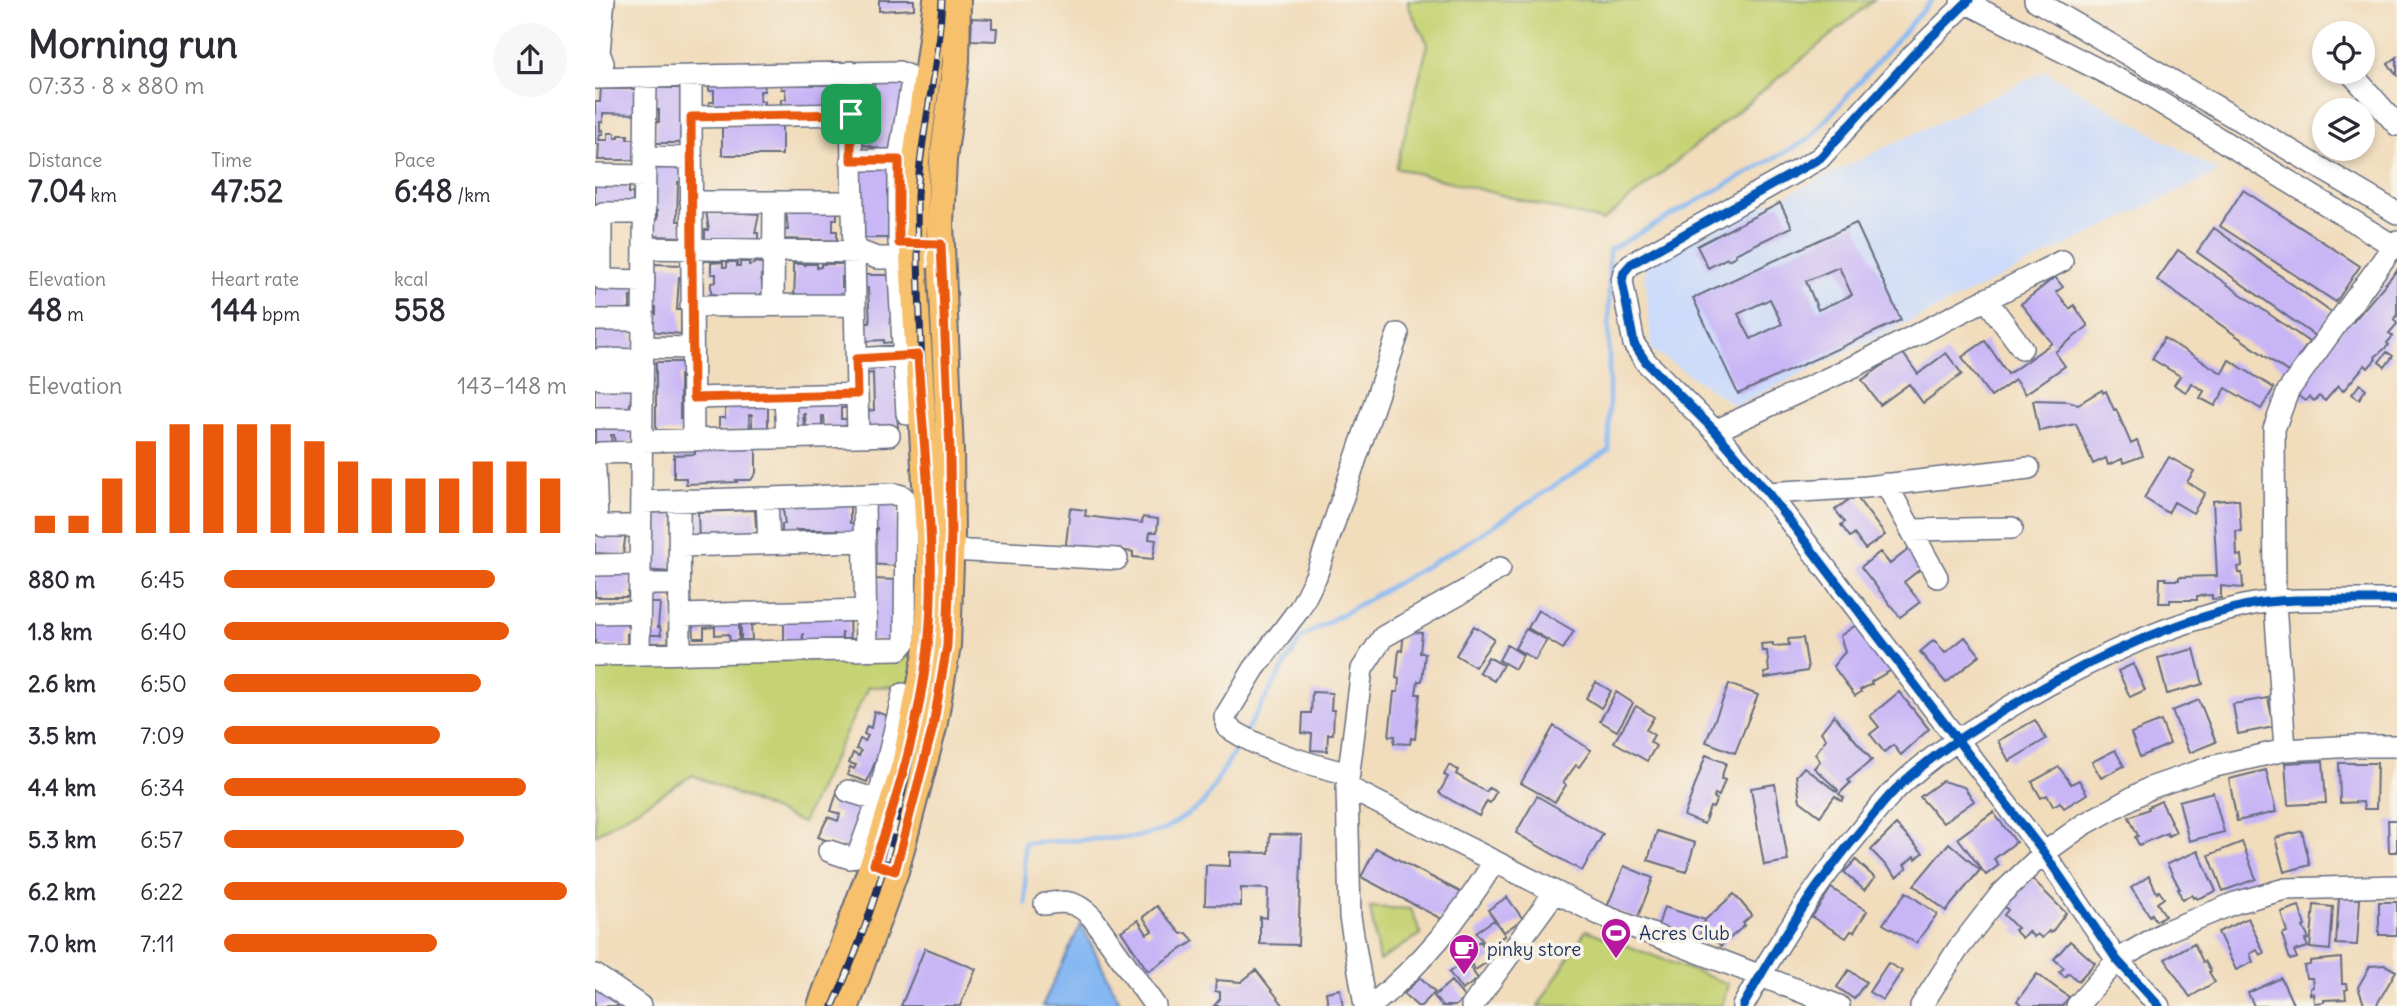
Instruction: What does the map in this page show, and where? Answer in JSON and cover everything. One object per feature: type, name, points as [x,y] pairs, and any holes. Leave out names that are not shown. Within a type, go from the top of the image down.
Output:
[{"type":"main road","points":[[837,998],[885,868],[894,805],[905,765],[908,713],[947,646],[950,550],[938,481],[914,420],[906,250],[908,160],[947,10]]},
{"type":"main road","points":[[933,672],[918,572],[949,425],[941,251],[943,160],[956,62],[947,10]]},
{"type":"main road","points":[[914,420],[949,425]]},
{"type":"street","points":[[604,0],[599,71],[646,78],[850,72],[899,72],[908,76],[912,80],[908,160],[851,160]]},
{"type":"street","points":[[2035,0],[2397,213]]},
{"type":"street","points":[[2159,1006],[2117,960],[2044,853],[1768,493],[1715,431],[1639,353],[1622,281],[1625,272],[1631,264],[1820,158],[1965,1],[2143,92],[2396,245],[2288,391],[2274,429],[2275,603],[2285,750]]},
{"type":"street","points":[[850,72],[852,202],[857,252],[854,305],[858,436]]},
{"type":"street","points":[[691,77],[693,440]]},
{"type":"street","points":[[639,654],[646,78]]},
{"type":"street","points":[[2361,84],[2397,125]]},
{"type":"street","points":[[691,117],[851,114]]},
{"type":"street","points":[[595,175],[691,158]]},
{"type":"street","points":[[691,202],[852,202]]},
{"type":"street","points":[[773,305],[774,202]]},
{"type":"street","points":[[644,281],[601,278],[601,216],[603,213],[645,213]]},
{"type":"street","points":[[644,248],[857,252],[876,244],[906,250],[941,251]]},
{"type":"street","points":[[1715,431],[1859,364],[2062,261]]},
{"type":"street","points":[[1986,299],[2022,348]]},
{"type":"street","points":[[691,306],[854,305]]},
{"type":"street","points":[[595,320],[643,320]]},
{"type":"street","points":[[1398,334],[1316,576],[1300,608],[1254,669],[1227,712],[1227,727],[1251,743],[1348,781],[1494,862],[1599,914],[1839,1006]]},
{"type":"street","points":[[642,362],[692,348]]},
{"type":"street","points":[[856,359],[910,355]]},
{"type":"street","points":[[693,398],[857,394]]},
{"type":"street","points":[[785,396],[787,438]]},
{"type":"street","points":[[595,418],[642,418]]},
{"type":"street","points":[[595,458],[600,453],[693,440],[889,435]]},
{"type":"street","points":[[1768,493],[1885,485],[2029,468]]},
{"type":"street","points":[[595,469],[597,521],[603,526],[640,526]]},
{"type":"street","points":[[1885,485],[1937,577]]},
{"type":"street","points":[[595,655],[899,649],[905,642],[918,572],[906,500],[902,496],[895,494],[641,502]]},
{"type":"street","points":[[864,496],[866,649]]},
{"type":"street","points":[[767,499],[769,544]]},
{"type":"street","points":[[678,501],[680,652]]},
{"type":"street","points":[[1911,530],[2012,528]]},
{"type":"street","points":[[679,546],[865,541]]},
{"type":"street","points":[[950,550],[1117,559]]},
{"type":"street","points":[[595,565],[680,584]]},
{"type":"street","points":[[1365,1006],[1350,917],[1348,781],[1361,669],[1383,637],[1500,568]]},
{"type":"street","points":[[1743,1006],[1778,943],[1825,873],[1895,790],[1957,739],[2060,677],[2178,625],[2234,609],[2275,603],[2397,600]]},
{"type":"street","points":[[680,615],[866,610]]},
{"type":"street","points":[[600,613],[639,612]]},
{"type":"street","points":[[767,612],[768,651]]},
{"type":"street","points":[[1921,1006],[1958,949],[2000,895],[2044,853],[2083,825],[2150,788],[2211,767],[2285,750],[2355,746],[2397,747]]},
{"type":"street","points":[[829,851],[850,859],[858,855],[894,805],[848,791]]},
{"type":"street","points":[[1371,1006],[1416,965],[1449,929],[1494,862]]},
{"type":"street","points":[[2077,1006],[2117,960],[2169,930],[2235,903],[2285,890],[2397,886]]},
{"type":"street","points":[[1472,1006],[1555,892]]},
{"type":"street","points":[[1045,904],[1071,902],[1083,908],[1155,1006]]},
{"type":"street","points":[[595,975],[640,1006]]},
{"type":"shaded area","points":[[2045,71],[2219,172],[1735,406],[1652,350],[1644,263]]},
{"type":"green space","points":[[1408,0],[1874,0],[1603,221],[1396,168],[1428,44],[1408,6]]},
{"type":"green space","points":[[918,656],[910,686],[868,687],[802,823],[693,775],[595,835],[595,663]]},
{"type":"green space","points":[[1370,907],[1411,909],[1421,934],[1379,961]]},
{"type":"green space","name":"Acres Club","points":[[1586,930],[1728,984],[1722,1006],[1538,1006]]},
{"type":"water","points":[[1081,924],[1122,1006],[1042,1006]]},
{"type":"building","points":[[879,0],[914,0],[914,9],[879,11]]},
{"type":"building","points":[[972,18],[992,19],[992,28],[997,28],[996,41],[971,40]]},
{"type":"building","points":[[2397,57],[2397,75],[2388,64]]},
{"type":"building","points":[[877,74],[907,81],[889,151],[860,144],[863,132],[868,133],[878,92],[873,91]]},
{"type":"building","points":[[781,77],[836,77],[836,88],[831,88],[831,98],[836,98],[836,110],[781,110],[781,99],[786,99],[785,89],[781,89]]},
{"type":"building","points":[[764,78],[764,91],[760,91],[760,101],[764,101],[764,112],[710,112],[709,102],[714,102],[714,91],[709,91],[709,79]]},
{"type":"building","points":[[656,81],[683,81],[684,121],[680,121],[681,143],[656,143],[659,110],[656,110]]},
{"type":"building","points":[[601,87],[638,88],[642,114],[603,113],[600,131],[603,130],[603,134],[600,134],[599,140],[608,140],[608,133],[615,133],[615,138],[628,135],[627,139],[639,139],[635,160],[598,160],[599,144],[595,144],[595,102],[600,102]]},
{"type":"building","points":[[722,125],[782,125],[782,155],[722,155]]},
{"type":"building","points":[[654,165],[683,166],[683,182],[678,182],[677,221],[682,221],[682,237],[652,236],[653,219],[657,219],[657,211],[653,211]]},
{"type":"building","points":[[890,166],[892,238],[863,238],[862,167]]},
{"type":"building","points":[[595,183],[629,183],[633,202],[630,202],[630,206],[595,206]]},
{"type":"building","points":[[2243,190],[2360,266],[2336,302],[2220,226]]},
{"type":"building","points":[[1780,203],[1792,227],[1708,268],[1697,246]]},
{"type":"building","points":[[743,208],[743,213],[759,214],[755,233],[758,233],[758,244],[705,241],[705,230],[709,230],[706,211]]},
{"type":"building","points":[[786,210],[837,212],[837,219],[833,219],[833,231],[837,231],[837,241],[784,239],[784,230],[788,230]]},
{"type":"building","points":[[1856,223],[1901,320],[1738,394],[1693,298]],"holes":[[[1839,267],[1852,295],[1818,310],[1806,281]],[[1770,299],[1782,324],[1751,339],[1738,314]]]},
{"type":"building","points":[[2214,228],[2332,313],[2315,336],[2197,252]]},
{"type":"building","points":[[2178,250],[2309,342],[2288,372],[2157,280]]},
{"type":"building","points":[[723,262],[723,267],[727,267],[727,262],[737,262],[737,266],[740,266],[740,262],[749,262],[749,265],[754,262],[765,264],[765,274],[761,275],[762,284],[766,284],[766,294],[715,297],[715,294],[711,294],[711,283],[716,282],[716,274],[711,274],[711,263]]},
{"type":"building","points":[[652,264],[683,265],[682,277],[679,277],[677,310],[681,310],[681,334],[650,331],[650,314],[656,314],[656,307],[651,307]]},
{"type":"building","points":[[793,264],[817,264],[817,268],[821,267],[821,264],[846,264],[846,277],[842,277],[842,287],[846,287],[846,298],[794,298]]},
{"type":"building","points":[[2397,270],[2397,316],[2394,319],[2397,324],[2389,333],[2393,336],[2387,343],[2389,345],[2375,357],[2368,368],[2365,365],[2343,391],[2338,386],[2325,401],[2319,396],[2314,401],[2309,397],[2305,401],[2297,395],[2349,319],[2353,322]]},
{"type":"building","points":[[860,275],[890,275],[893,342],[864,341],[863,323],[870,323],[868,288],[861,288]]},
{"type":"building","points":[[2055,277],[2063,287],[2056,292],[2070,309],[2074,305],[2088,326],[2055,352],[2065,366],[2025,394],[2015,380],[1991,397],[1962,357],[1985,341],[2008,374],[2052,343],[2021,304]]},
{"type":"building","points":[[595,286],[635,286],[635,298],[630,297],[630,309],[595,309]]},
{"type":"building","points":[[596,329],[632,330],[632,342],[635,342],[634,358],[595,356]]},
{"type":"building","points":[[2164,338],[2222,373],[2229,360],[2274,388],[2261,409],[2226,388],[2215,406],[2200,398],[2204,391],[2191,383],[2186,392],[2174,385],[2180,376],[2152,359]]},
{"type":"building","points":[[1902,352],[1918,374],[1946,353],[1962,374],[1923,403],[1909,384],[1880,405],[1862,380]]},
{"type":"building","points":[[2387,352],[2393,356],[2385,367],[2379,362]]},
{"type":"building","points":[[894,359],[898,428],[867,430],[866,411],[874,410],[873,373],[866,374],[865,361]]},
{"type":"building","points":[[656,362],[687,362],[687,375],[680,375],[680,418],[687,417],[687,432],[656,432]]},
{"type":"building","points":[[595,384],[633,385],[629,410],[595,408]]},
{"type":"building","points":[[2360,384],[2366,389],[2359,399],[2352,394]]},
{"type":"building","points":[[2102,390],[2103,393],[2106,391],[2114,410],[2116,409],[2131,444],[2137,441],[2143,456],[2123,463],[2122,459],[2108,465],[2106,458],[2093,464],[2076,424],[2039,431],[2033,400],[2068,401],[2078,404]]},
{"type":"building","points":[[768,399],[768,429],[752,430],[752,415],[749,415],[750,430],[719,431],[719,418],[725,418],[725,403],[723,408],[719,408],[719,400]]},
{"type":"building","points":[[845,399],[846,408],[841,408],[841,419],[847,419],[847,427],[825,432],[822,416],[822,432],[806,427],[803,414],[804,428],[792,433],[791,400]]},
{"type":"building","points":[[627,421],[628,429],[631,428],[632,441],[615,447],[614,435],[611,435],[612,447],[595,446],[595,423]]},
{"type":"building","points":[[756,444],[756,473],[751,480],[686,484],[686,478],[674,478],[674,455],[695,454],[695,448]]},
{"type":"building","points":[[2169,457],[2194,471],[2187,482],[2205,493],[2193,513],[2174,502],[2168,513],[2144,498]]},
{"type":"building","points":[[1855,495],[1885,535],[1865,549],[1854,534],[1850,537],[1841,525],[1845,522],[1835,510]]},
{"type":"building","points":[[871,498],[898,499],[897,566],[870,564],[877,528],[871,527]]},
{"type":"building","points":[[2239,499],[2241,531],[2236,531],[2237,556],[2241,555],[2242,566],[2238,567],[2239,573],[2242,573],[2243,588],[2221,586],[2221,598],[2212,599],[2212,595],[2197,596],[2197,600],[2170,600],[2170,603],[2159,603],[2160,578],[2179,580],[2179,577],[2217,576],[2213,501]]},
{"type":"building","points":[[782,502],[850,502],[850,523],[854,523],[854,534],[838,534],[838,530],[796,530],[796,535],[782,536],[782,524],[785,524]]},
{"type":"building","points":[[647,505],[674,505],[670,572],[645,570]]},
{"type":"building","points":[[1070,508],[1086,510],[1085,516],[1142,523],[1143,517],[1158,519],[1157,532],[1150,532],[1149,539],[1156,540],[1153,559],[1133,557],[1133,552],[1083,546],[1082,555],[1065,553]]},
{"type":"building","points":[[755,510],[756,526],[760,526],[760,535],[699,542],[698,512]]},
{"type":"building","points":[[595,532],[626,532],[623,555],[595,553]]},
{"type":"building","points":[[1909,549],[1923,567],[1904,582],[1920,602],[1900,617],[1861,567],[1880,552],[1890,564]]},
{"type":"building","points":[[595,569],[628,569],[631,592],[628,592],[628,597],[595,597]]},
{"type":"building","points":[[871,579],[898,580],[895,642],[869,639]]},
{"type":"building","points":[[643,590],[668,590],[668,604],[672,604],[672,631],[668,631],[669,649],[644,650],[644,635],[661,635],[658,627],[660,603],[643,603]]},
{"type":"building","points":[[1538,610],[1574,631],[1563,649],[1528,628]]},
{"type":"building","points":[[849,616],[850,646],[842,646],[842,632],[841,646],[803,645],[803,633],[802,647],[784,647],[784,624],[781,624],[781,617]]},
{"type":"building","points":[[755,620],[755,625],[751,625],[752,640],[741,640],[741,626],[739,640],[730,641],[729,634],[715,635],[715,627],[704,628],[704,638],[694,638],[693,623]]},
{"type":"building","points":[[595,621],[627,621],[627,626],[631,626],[631,634],[627,634],[627,646],[595,646]]},
{"type":"building","points":[[1859,623],[1879,655],[1893,669],[1871,682],[1872,684],[1855,696],[1833,666],[1845,652],[1840,636]]},
{"type":"building","points":[[1474,626],[1494,639],[1475,667],[1456,655]]},
{"type":"building","points":[[1526,629],[1547,640],[1535,660],[1515,648]]},
{"type":"building","points":[[1404,631],[1422,633],[1420,653],[1425,653],[1422,681],[1418,681],[1416,694],[1420,694],[1415,739],[1411,738],[1410,744],[1394,743],[1395,736],[1389,736],[1394,692],[1398,692],[1399,679],[1396,678]]},
{"type":"building","points":[[1965,637],[1980,655],[1946,683],[1920,652],[1934,640],[1945,653]]},
{"type":"building","points":[[1803,638],[1807,671],[1765,678],[1764,673],[1769,672],[1767,651],[1762,651],[1761,644],[1789,645],[1788,639]]},
{"type":"building","points":[[1507,645],[1523,655],[1515,669],[1499,660]]},
{"type":"building","points":[[2194,649],[2203,684],[2167,694],[2158,658]]},
{"type":"building","points":[[1488,657],[1503,665],[1494,681],[1479,672]]},
{"type":"building","points":[[2133,664],[2145,690],[2130,697],[2118,671]]},
{"type":"building","points":[[1596,682],[1611,691],[1601,708],[1586,698]]},
{"type":"building","points":[[1729,684],[1758,695],[1735,753],[1706,742]]},
{"type":"building","points":[[1312,692],[1332,693],[1333,734],[1328,734],[1327,751],[1311,750],[1312,734],[1302,733],[1303,713],[1311,713]]},
{"type":"building","points":[[1616,692],[1633,703],[1617,731],[1600,721]]},
{"type":"building","points":[[1899,692],[1929,729],[1901,755],[1893,745],[1884,752],[1870,734],[1879,727],[1870,716]]},
{"type":"building","points":[[2268,698],[2274,727],[2238,734],[2233,704]]},
{"type":"building","points":[[2199,700],[2216,742],[2189,753],[2172,711]]},
{"type":"building","points":[[1636,706],[1654,717],[1646,730],[1654,735],[1650,742],[1656,746],[1647,761],[1614,742]]},
{"type":"building","points":[[874,711],[893,718],[867,782],[847,775],[850,767],[854,769],[856,765],[849,763],[853,753],[859,756],[861,751],[856,749],[860,739],[865,741],[868,736],[864,734],[867,726],[871,728]]},
{"type":"building","points":[[1834,715],[1872,760],[1848,780],[1850,783],[1839,794],[1844,798],[1842,801],[1835,796],[1820,816],[1800,801],[1796,776],[1804,767],[1837,792],[1838,790],[1814,768],[1820,761],[1815,754],[1826,739],[1821,732]]},
{"type":"building","points":[[2035,720],[2046,739],[2009,761],[1998,741]]},
{"type":"building","points":[[2161,721],[2170,744],[2140,757],[2131,733]]},
{"type":"building","points":[[1554,726],[1591,750],[1563,783],[1566,785],[1555,802],[1521,783]]},
{"type":"building","points":[[2115,750],[2124,766],[2101,778],[2092,762]]},
{"type":"building","points":[[1706,755],[1726,763],[1721,779],[1725,780],[1719,796],[1715,794],[1714,798],[1717,799],[1713,808],[1710,807],[1704,824],[1684,816]]},
{"type":"building","points":[[2323,761],[2326,803],[2288,805],[2285,763]]},
{"type":"building","points":[[2339,763],[2377,763],[2376,809],[2364,809],[2363,802],[2340,803]]},
{"type":"building","points":[[1449,765],[1458,770],[1456,774],[1486,792],[1489,788],[1496,792],[1490,803],[1487,801],[1479,816],[1439,793],[1448,777],[1444,775]]},
{"type":"building","points":[[2059,767],[2071,784],[2079,780],[2087,794],[2064,808],[2060,802],[2053,806],[2047,795],[2041,798],[2032,782]]},
{"type":"building","points":[[2266,770],[2276,812],[2237,821],[2229,779]]},
{"type":"building","points":[[1942,781],[1964,787],[1974,801],[1943,823],[1920,797]]},
{"type":"building","points":[[1775,784],[1788,861],[1764,865],[1751,788]]},
{"type":"building","points":[[838,789],[875,805],[850,850],[818,837],[828,817],[838,821],[840,814],[831,811]]},
{"type":"building","points":[[2213,792],[2224,832],[2189,841],[2179,801]]},
{"type":"building","points":[[1537,796],[1603,834],[1582,871],[1516,833]]},
{"type":"building","points":[[2161,801],[2176,832],[2139,845],[2129,817]]},
{"type":"building","points":[[1993,812],[2016,842],[1994,859],[1999,865],[1986,875],[1958,838]]},
{"type":"building","points":[[2388,820],[2397,820],[2397,852],[2389,852]]},
{"type":"building","points":[[1896,825],[1923,853],[1916,859],[1914,856],[1904,865],[1907,868],[1897,877],[1871,850]]},
{"type":"building","points":[[1657,831],[1695,843],[1686,872],[1648,860]]},
{"type":"building","points":[[2302,831],[2310,865],[2284,872],[2275,838]]},
{"type":"building","points":[[1270,834],[1302,835],[1298,945],[1260,944],[1260,917],[1267,918],[1268,889],[1241,888],[1241,906],[1205,905],[1206,865],[1230,866],[1230,852],[1269,853]]},
{"type":"building","points":[[2242,842],[2256,879],[2223,891],[2209,855]]},
{"type":"building","points":[[1949,843],[1980,870],[1946,911],[1914,885]]},
{"type":"building","points":[[1376,848],[1466,895],[1451,924],[1361,877]]},
{"type":"building","points":[[2198,851],[2216,891],[2197,899],[2192,895],[2182,899],[2180,889],[2167,864]]},
{"type":"building","points":[[1856,860],[1875,878],[1864,890],[1844,872]]},
{"type":"building","points":[[1624,866],[1653,878],[1637,919],[1607,907]]},
{"type":"building","points":[[2149,876],[2157,893],[2159,891],[2164,898],[2157,903],[2165,915],[2156,921],[2131,888]]},
{"type":"building","points":[[2032,879],[2066,913],[2051,933],[2049,931],[2042,938],[2037,934],[2034,937],[2028,931],[2022,938],[2014,930],[2017,928],[2004,915],[2008,910],[2004,906]]},
{"type":"building","points":[[1831,888],[1867,911],[1854,932],[1851,931],[1846,938],[1812,917]]},
{"type":"building","points":[[1906,892],[1937,914],[1916,943],[1883,924]]},
{"type":"building","points":[[1734,894],[1752,915],[1743,923],[1745,925],[1721,946],[1705,929],[1705,920]]},
{"type":"building","points":[[1507,897],[1523,919],[1504,932],[1488,910]]},
{"type":"building","points":[[2339,898],[2360,899],[2357,945],[2336,944]]},
{"type":"building","points":[[2379,902],[2397,902],[2397,935],[2379,935]]},
{"type":"building","points":[[2314,905],[2333,907],[2330,950],[2310,948]]},
{"type":"building","points":[[1157,906],[1181,934],[1187,933],[1194,941],[1148,971],[1121,931],[1138,920],[1147,934],[1152,931],[1143,917]]},
{"type":"building","points":[[2299,906],[2305,926],[2303,927],[2309,939],[2305,940],[2308,947],[2294,951],[2297,958],[2290,960],[2282,934],[2287,932],[2281,912]]},
{"type":"building","points":[[1664,907],[1705,920],[1698,942],[1657,929]]},
{"type":"building","points":[[2248,918],[2264,953],[2260,955],[2257,950],[2250,954],[2253,962],[2236,970],[2218,932]]},
{"type":"building","points":[[1494,920],[1505,935],[1488,948],[1476,932]]},
{"type":"building","points":[[1480,941],[1492,959],[1475,970],[1463,951]]},
{"type":"building","points":[[2070,941],[2095,963],[2078,981],[2069,973],[2065,977],[2059,972],[2064,968],[2054,959]]},
{"type":"building","points":[[2194,943],[2215,982],[2190,997],[2165,959]]},
{"type":"building","points":[[925,948],[976,969],[960,1006],[901,1006]]},
{"type":"building","points":[[2341,958],[2342,984],[2347,984],[2348,989],[2345,990],[2346,999],[2314,1003],[2313,993],[2310,994],[2310,988],[2313,987],[2312,978],[2306,978],[2304,966],[2310,965],[2310,961]]},
{"type":"building","name":"pinky store","points":[[1466,961],[1478,979],[1462,990],[1449,972]]},
{"type":"building","points":[[1888,963],[1902,971],[1883,1000],[1869,992]]},
{"type":"building","points":[[2385,965],[2396,971],[2376,1006],[2368,1006],[2364,1004],[2358,987],[2370,966]]},
{"type":"building","points":[[1256,970],[1284,1006],[1214,1006],[1220,999],[1220,992],[1215,991],[1216,980],[1241,982]]},
{"type":"building","points":[[1849,970],[1866,982],[1854,999],[1837,987]]},
{"type":"building","points":[[2037,974],[2069,997],[2062,1006],[2023,1006],[2017,1001]]},
{"type":"building","points":[[1420,977],[1435,992],[1421,1006],[1417,1006],[1404,994]]},
{"type":"building","points":[[2281,978],[2294,1006],[2254,1006],[2248,993]]},
{"type":"building","points":[[595,980],[628,1006],[595,1006]]},
{"type":"building","points":[[1451,981],[1465,998],[1455,1006],[1442,1006],[1434,996]]},
{"type":"building","points":[[1340,989],[1343,1006],[1328,1006],[1326,992]]},
{"type":"waterway","points":[[1246,731],[1302,637],[1467,543],[1609,450],[1609,250],[1809,139],[1932,0]]},
{"type":"waterway","points":[[1026,904],[1024,843],[1136,837],[1164,830],[1203,804],[1240,742]]},
{"type":"railway","points":[[833,1006],[875,898],[891,841],[905,784],[923,668],[930,541],[917,196],[942,0]]},
{"type":"cycle path","points":[[1969,0],[1913,55],[1820,158],[1631,264],[1624,272],[1622,281],[1634,344],[1646,362],[1715,431],[1768,493],[2044,853],[2117,960],[2159,1006]]},
{"type":"cycle path","points":[[1743,1006],[1813,893],[1886,799],[1936,755],[1996,715],[2094,660],[2213,614],[2280,601],[2397,600]]},
{"type":"place","name":"Acres Club","points":[[1616,960]]},
{"type":"place","name":"pinky store","points":[[1464,976]]},
{"type":"route","points":[[851,114],[851,160],[899,160],[899,243],[941,244],[950,452],[951,534],[947,646],[933,727],[895,871],[874,864],[905,765],[928,648],[930,571],[918,355],[856,359],[857,394],[693,398],[691,117],[851,114]]}]
